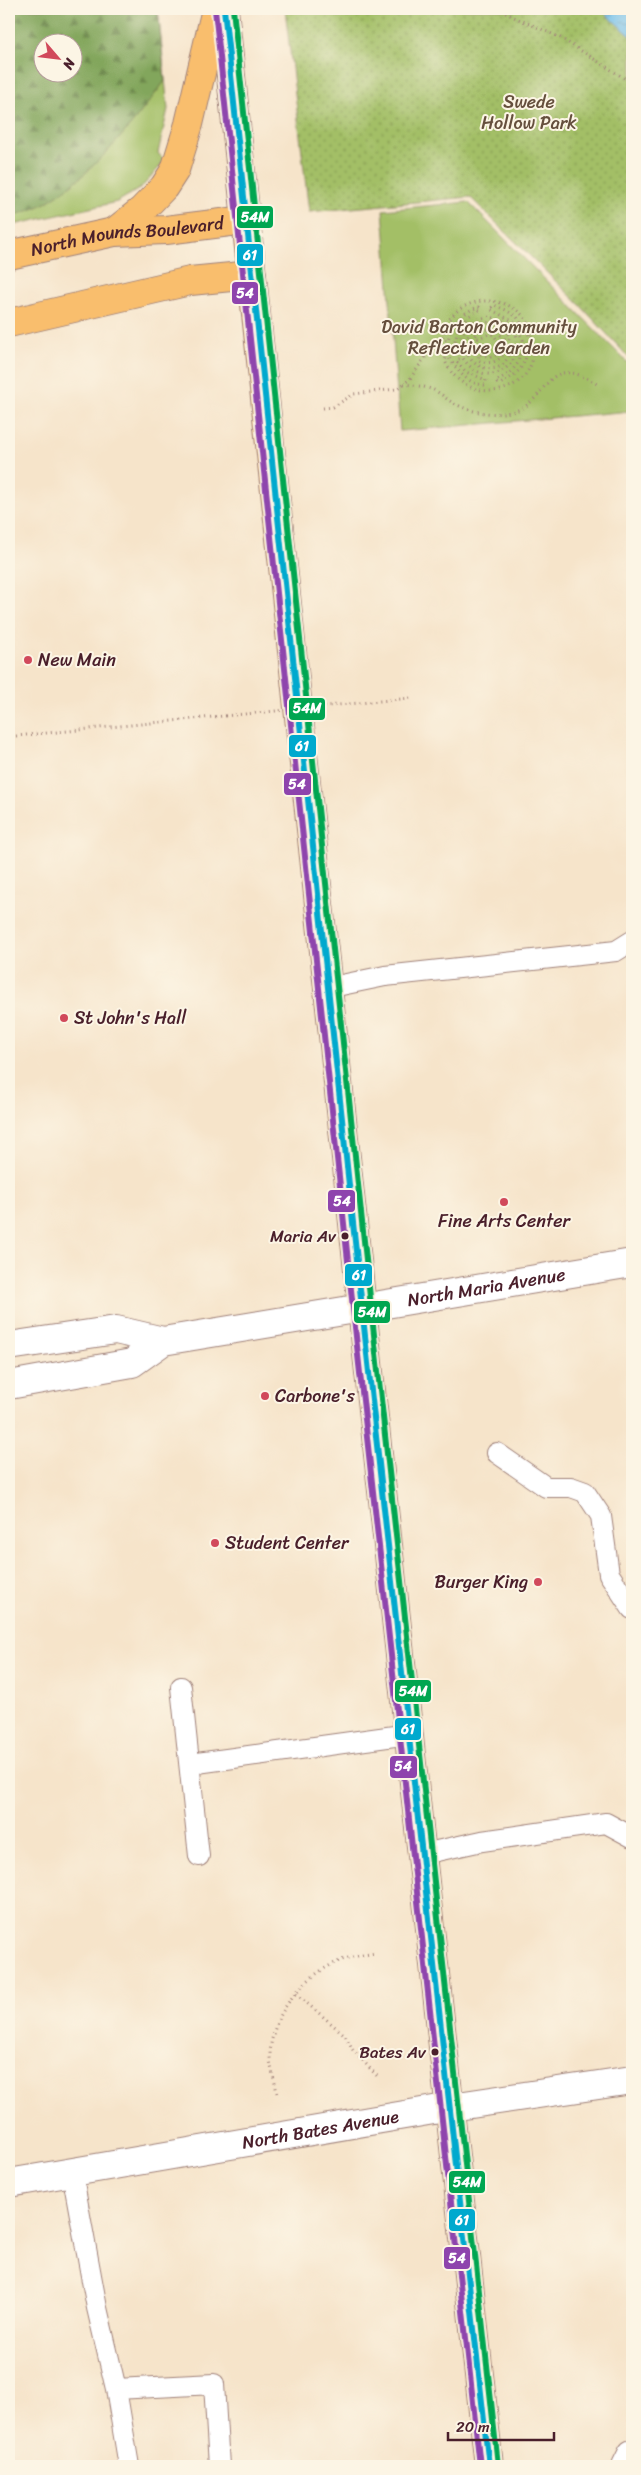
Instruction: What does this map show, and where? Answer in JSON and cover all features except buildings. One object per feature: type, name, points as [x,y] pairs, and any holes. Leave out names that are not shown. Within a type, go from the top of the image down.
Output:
[{"type":"main road","points":[[114,232],[142,210],[164,187],[175,170],[189,124],[216,9]]},
{"type":"main road","points":[[224,9],[327,988],[489,2466]]},
{"type":"main road","name":"North Mounds Boulevard","points":[[9,255],[114,232],[166,230],[246,220]]},
{"type":"main road","points":[[9,324],[190,281],[252,275]]},
{"type":"street","name":"North Maria Avenue","points":[[9,1346],[116,1330],[163,1340],[632,1263]]},
{"type":"street","name":"North Maria Avenue","points":[[9,1385],[132,1363],[163,1340]]},
{"type":"street","name":"North Bates Avenue","points":[[9,2183],[451,2107],[632,2080]]},
{"type":"street","points":[[626,2466],[632,2454]]},
{"type":"lane","points":[[327,988],[385,976],[616,951],[632,941]]},
{"type":"lane","points":[[498,1453],[546,1488],[570,1487],[585,1492],[601,1516],[609,1574],[632,1609]]},
{"type":"lane","points":[[181,1687],[199,1856]]},
{"type":"lane","points":[[190,1764],[409,1734]]},
{"type":"lane","points":[[423,1854],[482,1842],[606,1823],[632,1837]]},
{"type":"lane","points":[[72,2172],[97,2308],[116,2389],[129,2466]]},
{"type":"lane","points":[[116,2389],[214,2384],[219,2466]]},
{"type":"path","points":[[496,9],[559,37],[632,83]]},
{"type":"path","points":[[323,408],[333,407],[354,394],[383,392],[396,389],[404,384],[429,352],[453,349],[458,328],[469,316],[481,310],[479,307],[475,308],[459,317],[448,340],[443,339],[446,325],[452,317],[467,306],[482,302],[501,302],[512,306],[526,318],[533,332],[530,337],[521,322],[511,312],[494,305],[490,309],[514,322],[523,340],[518,363],[510,373],[496,380],[497,384],[516,375],[524,364],[528,348],[534,348],[532,362],[524,375],[514,384],[499,390],[490,392],[469,388],[451,372],[445,361],[446,358],[449,358],[455,369],[466,379],[485,385],[486,380],[466,372],[457,362],[458,359],[463,358],[467,365],[479,372],[492,374],[502,372],[508,367],[517,352],[516,334],[500,319],[479,318],[468,325],[461,336],[463,339],[479,324],[486,322],[499,325],[510,336],[509,339],[505,339],[495,330],[480,330],[475,336],[478,338],[489,334],[494,335],[500,344],[496,355],[491,357],[479,354],[478,360],[488,363],[494,362],[504,355],[507,348],[510,349],[511,352],[501,366],[489,369],[478,366],[470,359],[466,348],[488,346]]},
{"type":"path","points":[[404,384],[431,389],[467,410],[488,414],[512,412],[533,400],[551,378],[562,373],[575,373],[600,386]]},
{"type":"path","points":[[16,736],[411,698]]},
{"type":"path","points":[[277,2093],[270,2056],[278,2018],[296,1994],[315,1974],[343,1959],[376,1953]]},
{"type":"path","points":[[296,1994],[345,2035],[353,2050],[377,2076]]},
{"type":"green space","points":[[9,9],[158,9],[168,109],[158,153],[165,161],[141,188],[117,202],[9,226]]},
{"type":"green space","points":[[9,9],[158,9],[165,81],[125,132],[96,163],[63,191],[32,209],[9,217]]},
{"type":"green space","name":"Swede Hollow Park","points":[[285,9],[632,9],[632,361],[581,306],[470,197],[309,212]]},
{"type":"green space","name":"David Barton Community Reflective Garden","points":[[468,202],[632,367],[632,411],[400,431],[383,210]]},
{"type":"water","points":[[632,9],[632,37],[601,10]]},
{"type":"transit line","name":"61","points":[[224,9],[366,1345],[489,2466]]},
{"type":"transit line","name":"54M","points":[[233,9],[375,1344],[498,2465]]},
{"type":"transit line","name":"54","points":[[215,10],[357,1346],[480,2466]]},
{"type":"place","name":"New Main","points":[[28,660]]},
{"type":"place","name":"St John's Hall","points":[[64,1018]]},
{"type":"place","name":"Fine Arts Center","points":[[504,1202]]},
{"type":"place","name":"Maria Av","points":[[345,1236]]},
{"type":"place","name":"Carbone's","points":[[265,1396]]},
{"type":"place","name":"Student Center","points":[[215,1543]]},
{"type":"place","name":"Burger King","points":[[538,1582]]},
{"type":"place","name":"Bates Av","points":[[435,2052]]}]
